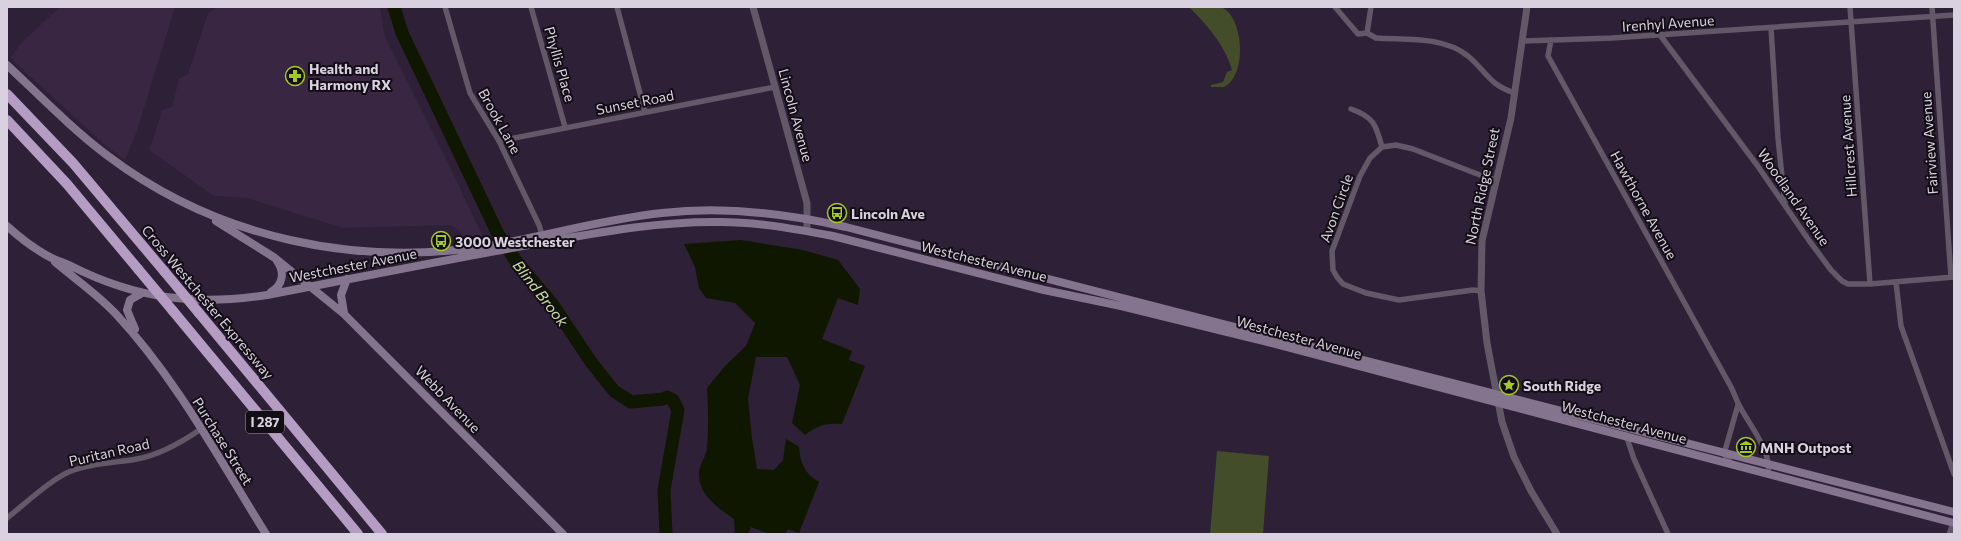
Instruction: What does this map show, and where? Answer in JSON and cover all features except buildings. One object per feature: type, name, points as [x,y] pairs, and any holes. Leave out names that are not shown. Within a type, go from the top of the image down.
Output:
[{"type":"highway","name":"Cross Westchester Expressway","points":[[7,94],[73,163],[382,534]]},
{"type":"highway","name":"I 287","points":[[7,120],[67,184],[358,534]]},
{"type":"main road","points":[[7,65],[66,121],[108,156],[146,182],[195,208]]},
{"type":"main road","name":"Westchester Avenue","points":[[195,208],[256,232],[288,240],[339,249],[414,253],[492,248]]},
{"type":"main road","name":"Webb Avenue","points":[[195,208],[275,258],[344,314],[563,534]]},
{"type":"main road","name":"Westchester Avenue","points":[[543,239],[636,217],[687,211],[739,210],[807,218],[846,226],[1625,432],[1731,463],[1769,469],[1954,512]]},
{"type":"main road","name":"Westchester Avenue","points":[[7,226],[47,256],[105,282],[142,293],[177,299],[202,300],[237,299],[267,295],[516,243],[543,239],[672,223],[746,223],[840,237],[1044,290],[1234,334],[1498,399]]},
{"type":"main road","points":[[47,256],[86,285],[114,312],[158,363]]},
{"type":"main road","points":[[267,295],[278,287],[281,281],[281,268],[275,258]]},
{"type":"main road","points":[[344,314],[341,295],[347,279]]},
{"type":"main road","points":[[142,293],[130,300],[127,310],[128,316],[158,363]]},
{"type":"main road","name":"Purchase Street","points":[[158,363],[266,534]]},
{"type":"main road","name":"Westchester Avenue","points":[[1625,432],[1724,454],[1769,469],[1954,523]]},
{"type":"street","name":"Brook Lane","points":[[445,7],[470,93],[499,141],[543,239]]},
{"type":"street","name":"Phyllis Place","points":[[531,7],[565,127]]},
{"type":"street","points":[[617,7],[645,112]]},
{"type":"street","name":"Lincoln Avenue","points":[[753,7],[807,203],[807,231]]},
{"type":"street","points":[[1335,7],[1358,34],[1367,33],[1376,38],[1443,42],[1468,56],[1494,84],[1515,93]]},
{"type":"street","points":[[1367,33],[1371,7]]},
{"type":"street","name":"North Ridge Street","points":[[1527,7],[1515,93],[1482,241],[1481,291],[1483,317],[1502,422],[1514,457],[1531,491],[1557,534]]},
{"type":"street","name":"Hillcrest Avenue","points":[[1850,7],[1870,284]]},
{"type":"street","name":"Fairview Avenue","points":[[1932,7],[1952,277]]},
{"type":"street","name":"Irenhyl Avenue","points":[[1551,40],[1660,35],[1954,15]]},
{"type":"street","points":[[1771,28],[1778,138],[1786,207]]},
{"type":"street","name":"Woodland Avenue","points":[[1660,35],[1786,207],[1812,245],[1842,281],[1848,284],[1870,284],[1952,277]]},
{"type":"street","points":[[1522,41],[1551,40]]},
{"type":"street","name":"Hawthorne Avenue","points":[[1551,40],[1548,56],[1731,387],[1738,405],[1762,446],[1769,469]]},
{"type":"street","name":"Sunset Road","points":[[499,141],[775,87]]},
{"type":"street","points":[[1351,109],[1372,119],[1378,131],[1382,147],[1396,145],[1413,149],[1496,180]]},
{"type":"street","name":"Avon Circle","points":[[1382,147],[1370,158],[1360,176],[1336,241],[1332,259],[1333,270],[1337,277],[1343,284],[1352,288],[1385,298],[1399,300],[1473,290],[1481,291]]},
{"type":"street","points":[[1896,282],[1901,326],[1954,474]]},
{"type":"street","points":[[1731,463],[1724,454],[1738,405]]},
{"type":"street","name":"Puritan Road","points":[[7,518],[70,472],[85,466],[138,459],[152,455],[190,437],[201,429]]},
{"type":"street","points":[[1625,432],[1634,459],[1668,534]]},
{"type":"street","points":[[1950,534],[1954,523]]},
{"type":"shaded area","points":[[60,7],[175,7],[137,131],[125,160],[107,147],[10,58],[22,42]]},
{"type":"shaded area","points":[[218,7],[380,7],[385,37],[483,237],[462,241],[460,231],[451,225],[343,228],[247,198],[214,196],[149,150],[160,118],[161,110],[172,107],[179,79],[188,74],[208,13]]},
{"type":"shaded area","points":[[741,240],[803,250],[838,260],[860,289],[858,305],[838,298],[822,339],[852,351],[849,360],[865,366],[842,424],[822,425],[805,435],[792,423],[800,385],[787,357],[756,357],[748,399],[757,469],[774,470],[783,460],[786,439],[799,447],[804,468],[814,479],[819,482],[799,533],[788,529],[785,534],[769,534],[751,527],[748,534],[735,534],[734,519],[710,500],[705,494],[700,481],[699,470],[706,454],[708,440],[707,388],[725,366],[746,346],[755,323],[735,303],[706,298],[699,288],[695,267],[684,244]]},
{"type":"green space","points":[[1212,6],[1223,8],[1230,14],[1235,23],[1239,35],[1239,60],[1236,72],[1231,81],[1224,87],[1211,87],[1211,85],[1223,82],[1227,72],[1232,70],[1229,61],[1215,36],[1189,7]]},
{"type":"green space","points":[[1217,451],[1269,456],[1263,534],[1210,534]]},
{"type":"waterway","name":"Blind Brook","points":[[394,7],[402,33],[498,234],[516,261],[553,305],[591,362],[614,391],[631,402],[663,399],[667,397],[673,400],[678,410],[664,490],[666,534]]},
{"type":"place","name":"Health and Harmony RX","points":[[295,76]]},
{"type":"place","name":"Lincoln Ave","points":[[837,213]]},
{"type":"place","name":"3000 Westchester","points":[[441,241]]},
{"type":"place","name":"South Ridge","points":[[1509,385]]},
{"type":"place","name":"MNH Outpost","points":[[1746,447]]}]
